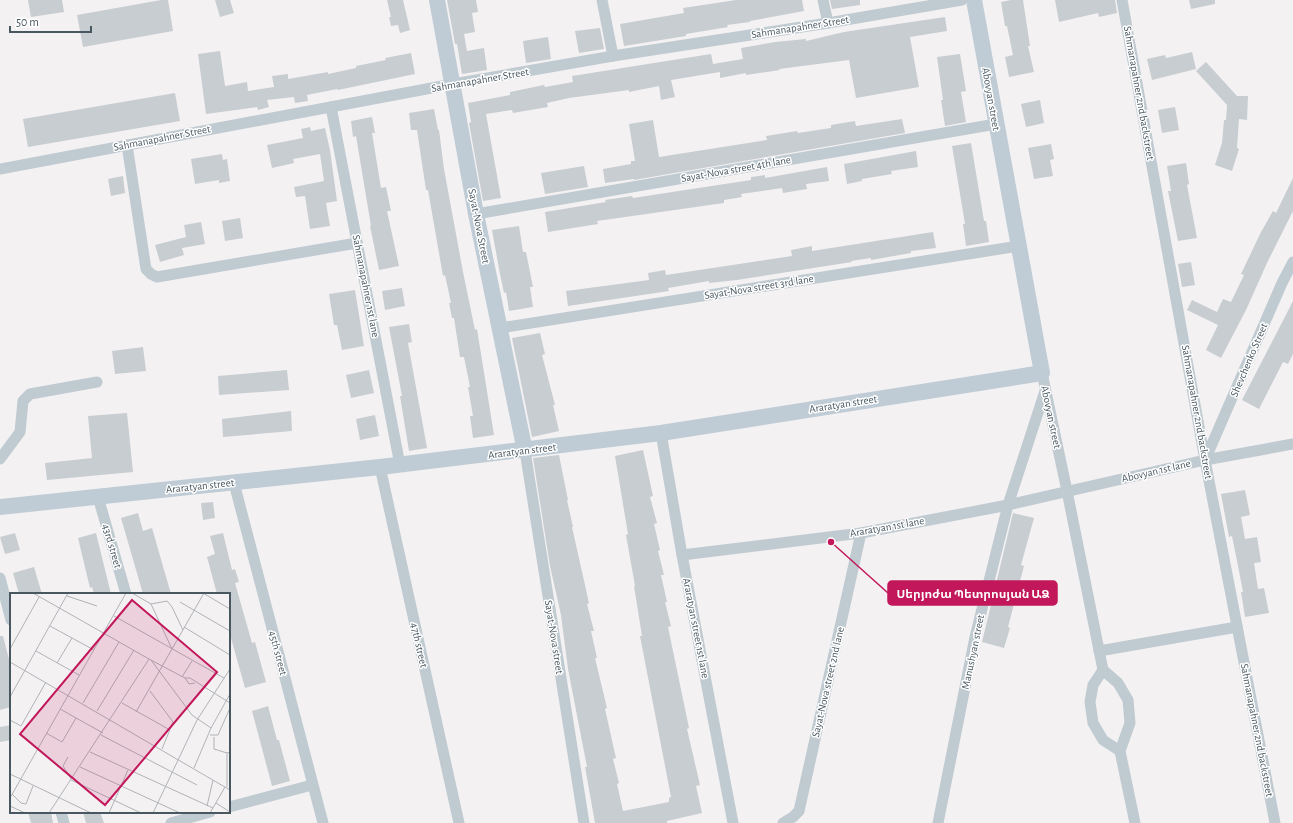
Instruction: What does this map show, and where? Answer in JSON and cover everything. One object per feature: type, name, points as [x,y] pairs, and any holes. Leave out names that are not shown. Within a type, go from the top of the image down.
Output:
[{"type":"main road","name":"Sayat-Nova Street","points":[[437,0],[476,214],[524,451]]},
{"type":"main road","name":"Abovyan street","points":[[974,0],[1042,373]]},
{"type":"main road","name":"Araratyan street","points":[[0,507],[524,451],[661,433],[1042,373]]},
{"type":"street","points":[[602,0],[613,56]]},
{"type":"street","points":[[823,0],[828,23]]},
{"type":"street","name":"Sahmanapahner Street","points":[[0,168],[452,84],[613,56],[828,23],[962,0]]},
{"type":"street","name":"Sahmanapahner 2nd backstreet","points":[[1122,0],[1205,460],[1276,823]]},
{"type":"street","name":"Sahmanapahner 1st lane","points":[[331,107],[400,465]]},
{"type":"street","name":"Sayat-Nova street 4th lane","points":[[476,214],[996,124]]},
{"type":"street","points":[[127,145],[146,269],[157,277],[357,243]]},
{"type":"street","name":"Sayat-Nova street 3rd lane","points":[[500,328],[1019,246]]},
{"type":"street","name":"Shevchenko Street","points":[[1205,460],[1282,283],[1293,262]]},
{"type":"street","name":"Abovyan street","points":[[1042,373],[1103,670]]},
{"type":"street","points":[[0,460],[20,432],[23,401],[26,397],[30,394],[97,382]]},
{"type":"street","name":"Manushyan street","points":[[938,823],[975,637],[1008,505],[1045,391]]},
{"type":"street","name":"Araratyan street 1st lane","points":[[661,433],[682,555],[733,823]]},
{"type":"street","name":"Abovyan 1st lane","points":[[1067,491],[1205,460],[1293,444]]},
{"type":"street","name":"Sayat-Nova street","points":[[524,451],[584,823]]},
{"type":"street","name":"47th street","points":[[380,467],[459,823]]},
{"type":"street","name":"45th street","points":[[234,483],[323,823]]},
{"type":"street","name":"Araratyan 1st lane","points":[[682,555],[861,533],[1008,505],[1067,491]]},
{"type":"street","name":"43rd street","points":[[98,497],[126,593]]},
{"type":"street","name":"Sayat-Nova street 2nd lane","points":[[783,823],[799,811],[861,533]]},
{"type":"street","points":[[0,578],[10,616]]},
{"type":"street","points":[[1099,651],[1237,627]]},
{"type":"street","points":[[1120,751],[1103,740],[1093,723],[1090,702],[1093,685],[1103,670],[1118,683],[1128,700],[1130,723],[1120,751],[1135,823]]},
{"type":"street","points":[[230,807],[312,785]]},
{"type":"street","points":[[61,813],[64,823]]},
{"type":"street","points":[[171,823],[206,813]]},
{"type":"building","points":[[28,0],[62,0],[64,12],[31,17]]},
{"type":"building","points":[[168,0],[173,31],[83,47],[77,15]]},
{"type":"building","points":[[215,0],[230,0],[234,13],[220,17]]},
{"type":"building","points":[[387,0],[403,0],[410,30],[400,33],[398,25],[391,26],[389,17],[391,17]]},
{"type":"building","points":[[447,0],[476,0],[478,12],[472,13],[475,32],[464,34],[467,51],[484,48],[487,70],[462,74]]},
{"type":"building","points":[[736,0],[802,0],[804,11],[727,25],[728,27],[686,34],[686,36],[624,46],[620,24],[684,13],[683,8]]},
{"type":"building","points":[[830,0],[860,0],[860,5],[832,9]]},
{"type":"building","points":[[1023,0],[1030,46],[1028,46],[1034,72],[1009,77],[1005,57],[1013,55],[1007,26],[1005,26],[1001,2]]},
{"type":"building","points":[[1055,0],[1115,0],[1117,13],[1099,17],[1098,13],[1059,22]]},
{"type":"building","points":[[1189,0],[1215,0],[1215,4],[1191,9]]},
{"type":"building","points":[[945,17],[947,31],[910,37],[919,87],[856,98],[849,60],[746,75],[746,73],[720,78],[720,72],[671,80],[675,97],[661,100],[659,86],[629,92],[629,90],[569,98],[547,103],[548,107],[513,113],[512,110],[486,114],[501,198],[483,201],[469,123],[471,122],[468,103],[510,95],[510,92],[544,85],[545,87],[573,82],[572,76],[711,54],[713,64],[743,59],[741,48],[775,42],[806,39],[806,41],[844,32]]},
{"type":"building","points":[[600,28],[604,49],[579,53],[575,31]]},
{"type":"building","points":[[548,37],[551,59],[526,63],[523,41]]},
{"type":"building","points":[[220,51],[225,86],[247,82],[248,91],[274,87],[272,76],[288,74],[288,79],[328,72],[328,74],[356,68],[356,66],[386,60],[385,58],[411,53],[415,74],[307,95],[308,101],[295,103],[294,97],[267,100],[269,107],[258,110],[257,107],[206,114],[198,54]]},
{"type":"building","points":[[1192,52],[1196,69],[1152,80],[1147,59],[1165,55],[1166,58]]},
{"type":"building","points":[[960,54],[966,91],[961,92],[966,122],[945,126],[937,57]]},
{"type":"building","points":[[1206,62],[1237,96],[1248,96],[1247,120],[1239,119],[1237,148],[1239,149],[1232,171],[1215,165],[1222,143],[1227,105],[1196,71]]},
{"type":"building","points":[[175,93],[180,121],[28,147],[23,119]]},
{"type":"building","points":[[1040,100],[1044,123],[1026,127],[1021,104]]},
{"type":"building","points":[[1175,107],[1179,130],[1162,133],[1158,110]]},
{"type":"building","points":[[434,109],[439,130],[444,169],[463,272],[475,330],[477,329],[494,435],[473,438],[470,416],[473,416],[468,387],[470,387],[464,357],[460,357],[454,318],[452,318],[449,303],[451,303],[445,275],[443,276],[428,190],[426,190],[417,130],[411,130],[409,113]]},
{"type":"building","points":[[372,117],[375,133],[372,133],[381,188],[386,187],[391,211],[387,211],[399,266],[379,270],[370,226],[356,136],[353,137],[351,121]]},
{"type":"building","points":[[902,119],[905,133],[634,180],[605,183],[603,169],[631,164],[631,161],[635,161],[629,124],[653,120],[659,157],[767,140],[766,136],[831,128],[831,125],[855,121],[856,126]]},
{"type":"building","points":[[310,127],[311,131],[325,128],[330,150],[337,201],[326,203],[330,226],[310,229],[305,196],[296,197],[294,187],[324,181],[320,154],[293,159],[294,163],[272,168],[267,145],[303,138],[301,129]]},
{"type":"building","points":[[971,143],[989,242],[966,246],[963,224],[965,224],[952,146]]},
{"type":"building","points":[[1051,144],[1054,159],[1050,160],[1053,176],[1034,179],[1028,148]]},
{"type":"building","points":[[916,151],[918,167],[891,171],[892,174],[862,179],[862,181],[847,184],[844,164]]},
{"type":"building","points":[[222,154],[223,160],[227,159],[230,181],[219,183],[219,180],[195,184],[191,159]]},
{"type":"building","points":[[1186,163],[1189,184],[1187,185],[1197,238],[1178,241],[1168,191],[1171,191],[1167,166]]},
{"type":"building","points":[[584,166],[588,187],[545,194],[541,173]]},
{"type":"building","points":[[827,167],[829,181],[806,184],[807,189],[783,193],[782,188],[741,194],[742,197],[724,200],[724,203],[597,221],[598,224],[548,232],[545,212],[606,202],[605,200],[632,196],[633,198],[751,180],[751,177],[765,175],[765,178]]},
{"type":"building","points":[[123,176],[125,193],[111,196],[108,179]]},
{"type":"building","points":[[1293,178],[1293,211],[1246,310],[1221,358],[1206,350],[1218,325],[1187,310],[1192,300],[1217,312],[1223,299],[1231,302],[1244,275],[1241,274],[1261,232],[1273,211],[1276,213]]},
{"type":"building","points":[[240,218],[243,238],[225,241],[222,221]]},
{"type":"building","points":[[201,222],[205,244],[182,248],[184,255],[160,262],[155,245],[186,237],[184,225]]},
{"type":"building","points":[[519,226],[523,252],[526,252],[533,287],[530,287],[533,307],[509,311],[506,292],[504,293],[500,274],[492,230]]},
{"type":"building","points":[[933,232],[936,248],[911,251],[911,253],[871,260],[871,258],[737,280],[709,283],[709,281],[668,288],[669,291],[568,306],[566,291],[649,280],[648,273],[665,270],[666,275],[792,256],[791,250],[812,246],[812,251]]},
{"type":"building","points":[[1191,262],[1195,285],[1182,287],[1178,264]]},
{"type":"building","points":[[402,288],[405,306],[385,310],[382,291]]},
{"type":"building","points":[[355,290],[364,346],[342,350],[337,325],[334,325],[329,294]]},
{"type":"building","points":[[1293,301],[1293,354],[1288,364],[1283,362],[1259,409],[1242,400]]},
{"type":"building","points":[[409,324],[412,342],[408,343],[427,448],[409,451],[400,396],[402,396],[389,327]]},
{"type":"building","points":[[540,333],[545,354],[542,355],[555,405],[553,405],[559,431],[532,437],[512,338]]},
{"type":"building","points":[[143,347],[146,371],[115,374],[112,351]]},
{"type":"building","points":[[287,370],[289,390],[219,395],[218,376]]},
{"type":"building","points":[[369,370],[374,393],[351,398],[346,375]]},
{"type":"building","points":[[291,411],[292,431],[223,437],[222,419]]},
{"type":"building","points":[[127,413],[133,472],[47,480],[45,463],[92,458],[88,416]]},
{"type":"building","points":[[375,415],[379,436],[360,440],[356,419]]},
{"type":"building","points":[[643,450],[653,496],[650,497],[657,523],[654,524],[660,550],[658,551],[664,575],[661,575],[667,602],[665,602],[671,626],[668,627],[689,728],[687,729],[700,785],[696,786],[702,813],[667,821],[667,823],[595,823],[585,767],[587,767],[568,669],[561,615],[550,566],[533,458],[559,455],[572,527],[589,603],[587,604],[594,631],[591,631],[597,658],[595,658],[607,708],[605,709],[616,758],[613,759],[619,783],[617,784],[623,811],[669,802],[669,798],[671,797],[640,636],[642,636],[626,535],[628,534],[615,456]]},
{"type":"building","points":[[1245,490],[1250,515],[1241,517],[1245,539],[1257,537],[1261,562],[1254,563],[1258,589],[1264,588],[1269,613],[1245,617],[1241,592],[1243,592],[1238,566],[1232,536],[1229,537],[1221,494]]},
{"type":"building","points":[[213,502],[215,518],[203,520],[201,503]]},
{"type":"building","points":[[138,513],[143,531],[152,528],[171,593],[143,593],[121,518]]},
{"type":"building","points":[[1013,513],[1034,518],[1021,565],[1024,566],[1004,648],[982,642]]},
{"type":"building","points":[[15,533],[20,550],[5,554],[0,537]]},
{"type":"building","points":[[96,533],[111,593],[94,593],[92,587],[90,588],[78,538]]},
{"type":"building","points":[[223,533],[232,570],[235,569],[239,582],[235,583],[252,643],[255,642],[266,682],[245,688],[230,635],[230,593],[217,593],[207,557],[215,554],[210,536]]},
{"type":"building","points":[[34,567],[42,593],[19,593],[13,573]]},
{"type":"building","points":[[0,636],[3,636],[10,663],[10,707],[0,710]]},
{"type":"building","points":[[268,706],[290,781],[272,786],[252,711]]},
{"type":"building","points":[[10,725],[10,740],[0,742],[0,727]]},
{"type":"building","points":[[28,813],[51,813],[53,823],[31,823]]},
{"type":"building","points":[[83,813],[100,813],[104,823],[86,823]]},
{"type":"place","name":"Սերյոժա Պետրոսյան ԱՁ","points":[[831,542]]}]
